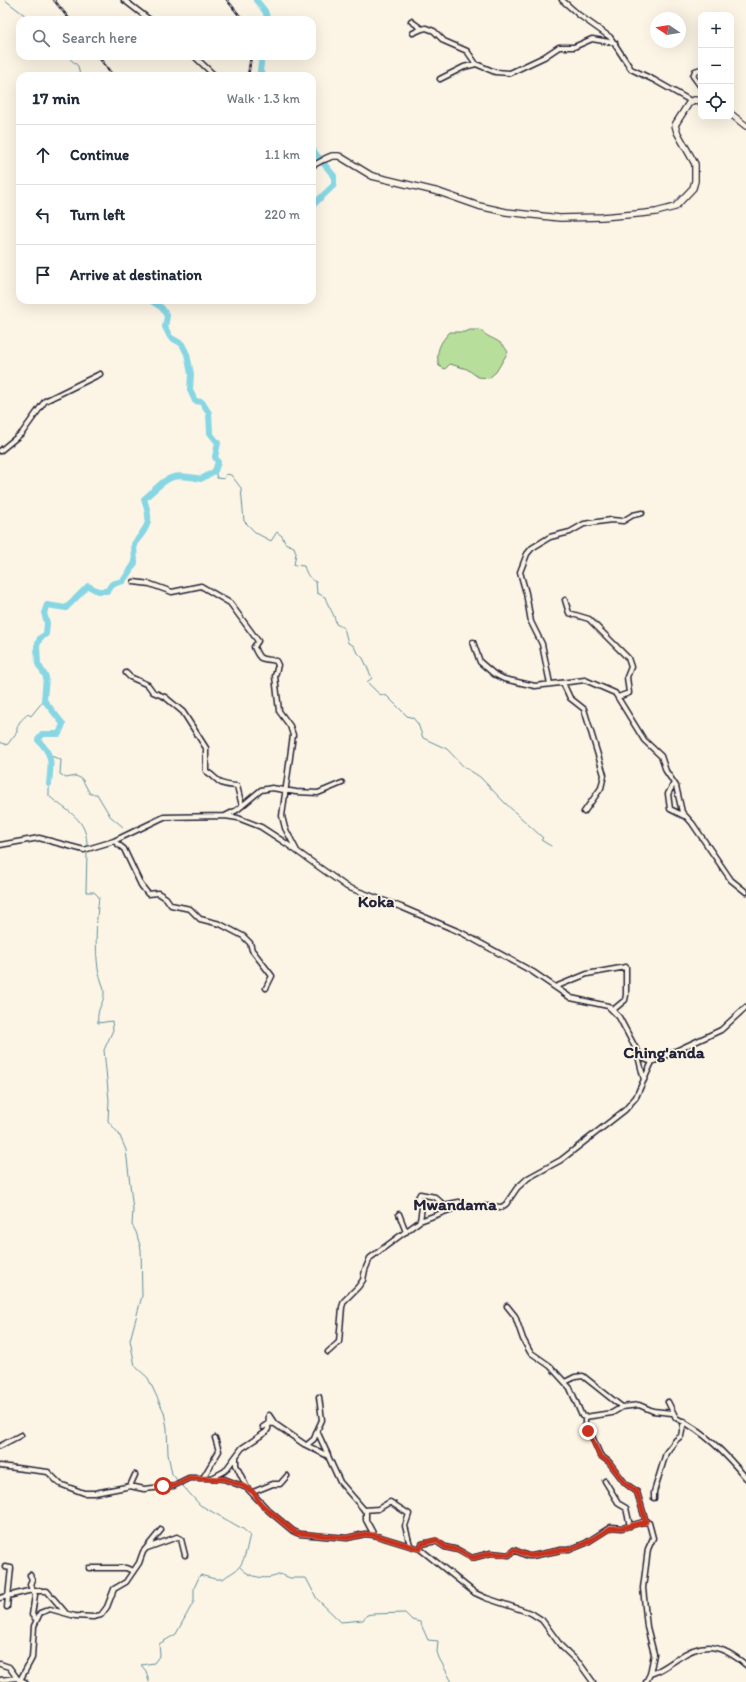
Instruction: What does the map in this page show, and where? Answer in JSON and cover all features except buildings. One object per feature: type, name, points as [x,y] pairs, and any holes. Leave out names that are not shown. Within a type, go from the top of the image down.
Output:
[{"type":"street","points":[[124,0],[145,16]]},
{"type":"street","points":[[562,0],[579,15],[606,34],[615,43],[626,63],[632,69],[691,101],[698,101]]},
{"type":"street","points":[[411,21],[422,29]]},
{"type":"street","points":[[413,33],[426,28],[434,31],[444,40],[467,51],[476,64],[495,72],[510,73],[544,57],[558,47],[574,47],[592,39],[615,43]]},
{"type":"street","points":[[198,60],[211,72]]},
{"type":"street","points":[[440,79],[464,67],[476,64]]},
{"type":"street","points":[[698,70],[695,70],[693,76],[698,83]]},
{"type":"street","points":[[316,164],[332,156],[339,156],[372,176],[439,192],[479,206],[506,212],[560,218],[602,217],[656,212],[675,207],[688,195],[695,181],[696,170],[693,160],[675,128],[676,122],[691,101]]},
{"type":"street","points":[[734,116],[746,126]]},
{"type":"street","points":[[0,451],[22,433],[45,401],[100,374]]},
{"type":"street","points":[[550,684],[542,641],[532,622],[520,572],[527,554],[532,548],[550,537],[570,532],[584,524],[611,520],[625,521],[633,515],[642,513]]},
{"type":"street","points":[[134,582],[150,584],[172,592],[201,586],[230,603],[258,641],[254,647],[260,658],[264,660],[276,661],[278,666],[274,676],[278,711],[290,726],[293,735],[285,790],[283,820],[298,851]]},
{"type":"street","points":[[565,600],[569,613],[590,619],[628,658],[631,667],[627,677],[629,693],[618,697]]},
{"type":"street","points":[[473,642],[480,662],[494,674],[525,686],[563,683],[582,679],[588,680],[609,690],[618,697],[644,740],[661,756],[665,768],[674,782],[684,816]]},
{"type":"street","points":[[126,673],[130,677],[148,685],[153,692],[165,697],[183,712],[206,748],[206,771],[212,775],[217,782],[225,786],[237,786],[242,806]]},
{"type":"street","points":[[563,683],[570,698],[584,709],[604,775],[601,788],[584,812]]},
{"type":"street","points":[[225,816],[237,810],[260,790],[272,788],[318,793],[342,782]]},
{"type":"street","points":[[674,782],[668,794],[670,809],[684,816],[696,828],[731,880],[746,892]]},
{"type":"street","points":[[0,845],[39,838],[87,849],[114,842],[164,817],[225,816],[238,818],[258,826],[298,851],[347,887],[401,907],[462,933],[532,972],[571,998],[601,1004],[614,1010],[636,1049],[644,1059],[652,1062]]},
{"type":"street","points":[[114,842],[124,849],[141,885],[148,894],[158,894],[166,898],[171,905],[190,909],[200,919],[218,923],[230,928],[250,943],[252,950],[272,976],[266,988]]},
{"type":"street","points":[[555,988],[587,974],[626,967],[626,995],[624,1000],[614,1010]]},
{"type":"street","points":[[328,1352],[339,1342],[342,1307],[344,1301],[363,1280],[364,1270],[370,1258],[420,1221],[462,1206],[502,1207],[506,1204],[517,1188],[528,1178],[561,1160],[625,1110],[636,1097],[652,1062],[721,1030],[746,1006]]},
{"type":"street","points":[[636,1049],[644,1080]]},
{"type":"street","points":[[420,1221],[422,1207],[416,1200],[420,1194],[435,1197],[444,1205],[460,1202],[462,1206]]},
{"type":"street","points":[[399,1214],[406,1232]]},
{"type":"street","points":[[507,1306],[515,1316],[523,1339],[530,1352],[547,1364],[572,1391],[582,1416],[585,1417],[585,1428],[591,1434],[597,1451],[609,1462],[625,1483],[637,1492],[646,1522],[650,1524],[653,1538],[648,1549],[643,1588],[647,1627],[654,1654],[650,1674],[646,1682]]},
{"type":"street","points":[[564,1382],[575,1377],[583,1376],[622,1407]]},
{"type":"street","points":[[308,1444],[314,1439],[322,1420],[319,1397]]},
{"type":"street","points":[[668,1402],[672,1413],[676,1418],[684,1421],[703,1434],[729,1457],[746,1478]]},
{"type":"street","points":[[585,1417],[612,1413],[622,1407],[639,1405],[653,1411],[672,1413]]},
{"type":"street","points":[[212,1478],[225,1471],[242,1448],[266,1432],[270,1415],[275,1424]]},
{"type":"street","points":[[654,1498],[653,1494],[666,1452],[681,1436],[684,1421]]},
{"type":"street","points":[[263,1427],[269,1423],[275,1424],[304,1444],[308,1444],[328,1456]]},
{"type":"street","points":[[317,1431],[340,1482],[364,1510],[367,1515],[366,1520],[374,1535]]},
{"type":"street","points":[[0,1446],[21,1435]]},
{"type":"street","points":[[203,1478],[219,1451],[215,1438]]},
{"type":"street","points":[[236,1457],[236,1465],[247,1488]]},
{"type":"street","points":[[0,1466],[48,1472],[60,1484],[84,1492],[96,1492],[130,1486],[144,1489],[169,1486],[189,1478],[224,1479],[253,1492],[260,1503],[296,1533],[347,1538],[365,1534],[410,1545],[420,1549],[446,1568],[458,1581],[474,1593],[524,1611],[542,1620],[561,1646],[580,1664],[593,1682]]},
{"type":"street","points":[[130,1486],[135,1475]]},
{"type":"street","points":[[253,1492],[265,1486],[280,1484],[287,1476]]},
{"type":"street","points":[[605,1481],[619,1504],[626,1508],[630,1526]]},
{"type":"street","points":[[364,1510],[378,1509],[390,1502],[407,1512],[409,1514],[409,1518],[405,1526],[410,1545]]},
{"type":"street","points":[[420,1549],[422,1544],[436,1540],[445,1547],[458,1550],[472,1558],[491,1553],[509,1555],[514,1550],[532,1556],[561,1550],[569,1550],[586,1543],[611,1528],[622,1528],[646,1522]]},
{"type":"street","points":[[19,1679],[33,1653],[36,1619],[40,1613],[50,1609],[75,1616],[93,1618],[101,1615],[107,1607],[114,1589],[126,1582],[139,1563],[146,1548],[161,1530]]},
{"type":"street","points":[[146,1548],[177,1537],[181,1538],[186,1555]]},
{"type":"street","points":[[5,1568],[11,1568],[7,1607]]},
{"type":"street","points":[[88,1568],[126,1568],[133,1571]]},
{"type":"street","points":[[30,1575],[32,1577],[30,1585],[34,1595],[32,1615],[36,1619]]},
{"type":"street","points":[[0,1598],[33,1591],[47,1591],[65,1612]]},
{"type":"street","points":[[650,1674],[659,1672],[678,1658],[696,1649],[708,1646],[718,1647],[728,1651],[746,1665]]},
{"type":"street","points":[[0,1664],[8,1667],[19,1679],[26,1682]]},
{"type":"street","points":[[0,1680],[19,1679]]},
{"type":"green space","points":[[470,330],[480,330],[498,341],[508,352],[496,372],[489,378],[478,377],[467,369],[450,364],[445,369],[439,366],[438,352],[441,343],[446,336],[450,332],[465,332]]},
{"type":"waterway","points":[[5,0],[26,16]]},
{"type":"waterway","points":[[256,0],[265,11],[267,16]]},
{"type":"waterway","points":[[71,60],[78,66],[79,72]]},
{"type":"waterway","points":[[261,60],[261,72]]},
{"type":"waterway","points":[[316,154],[334,176],[334,185],[316,202]]},
{"type":"waterway","points":[[49,784],[51,765],[49,755],[38,740],[42,734],[59,734],[63,724],[44,700],[46,677],[38,664],[37,646],[40,638],[46,634],[47,623],[44,613],[47,605],[66,608],[88,586],[98,591],[107,591],[112,584],[123,581],[135,563],[134,544],[148,523],[148,513],[144,499],[169,478],[182,476],[201,479],[215,471],[218,462],[215,457],[218,443],[210,433],[209,413],[202,402],[195,401],[190,390],[191,374],[187,354],[182,344],[170,337],[165,327],[167,316],[162,308],[156,304]]},
{"type":"waterway","points":[[215,471],[217,478],[224,479],[226,474],[231,475],[241,488],[244,521],[256,533],[271,541],[277,532],[282,536],[285,543],[294,547],[296,553],[294,565],[304,566],[308,576],[316,582],[317,593],[325,597],[336,624],[344,628],[348,643],[354,646],[356,651],[363,658],[372,678],[367,682],[379,694],[387,696],[407,716],[413,718],[418,724],[423,738],[447,749],[463,766],[480,777],[505,803],[543,838],[541,840],[551,846]]},
{"type":"waterway","points":[[0,742],[7,745],[17,732],[17,727],[20,722],[28,714],[31,716],[44,700]]},
{"type":"waterway","points":[[49,755],[61,760],[60,774],[66,778],[76,776],[82,779],[90,794],[97,794],[110,816],[123,827]]},
{"type":"waterway","points":[[49,784],[49,796],[80,822],[84,829],[87,847]]},
{"type":"waterway","points":[[87,852],[86,892],[94,892],[99,897],[96,951],[104,997],[98,1013],[98,1023],[112,1021],[113,1030],[104,1050],[109,1100],[108,1121],[119,1134],[126,1150],[133,1210],[132,1225],[136,1232],[141,1249],[142,1296],[130,1340],[135,1366],[148,1378],[164,1412],[167,1428],[168,1454],[172,1474],[179,1482]]},
{"type":"waterway","points":[[149,1682],[146,1671],[141,1665],[154,1663],[160,1655],[159,1644],[176,1634],[194,1601],[194,1588],[200,1575],[215,1579],[223,1579],[236,1570],[244,1559],[250,1535],[243,1529],[200,1505],[181,1484]]},
{"type":"waterway","points":[[240,1567],[248,1574],[264,1578],[280,1574],[290,1578],[306,1578],[317,1599],[341,1622],[363,1620],[367,1615],[372,1614],[405,1613],[412,1620],[420,1622],[428,1640],[438,1641],[437,1652],[439,1658],[452,1682]]},
{"type":"railway","points":[[54,0],[67,16]]},
{"type":"railway","points":[[227,0],[240,16]]},
{"type":"railway","points":[[101,60],[110,72]]},
{"type":"railway","points":[[249,72],[250,60]]},
{"type":"district","name":"Koka","points":[[376,901]]},
{"type":"district","name":"Ching'anda","points":[[664,1052]]},
{"type":"district","name":"Mwandama","points":[[455,1204]]},
{"type":"route","points":[[163,1486],[173,1486],[184,1479],[189,1478],[224,1479],[243,1486],[253,1492],[260,1503],[283,1521],[290,1529],[300,1534],[347,1538],[356,1535],[374,1535],[420,1549],[422,1544],[436,1540],[445,1547],[451,1547],[472,1558],[491,1553],[509,1555],[514,1550],[520,1551],[528,1556],[532,1556],[561,1550],[569,1550],[573,1547],[586,1543],[601,1532],[608,1529],[639,1525],[646,1522],[636,1490],[628,1486],[609,1462],[604,1457],[600,1456],[591,1434],[588,1431]]}]
